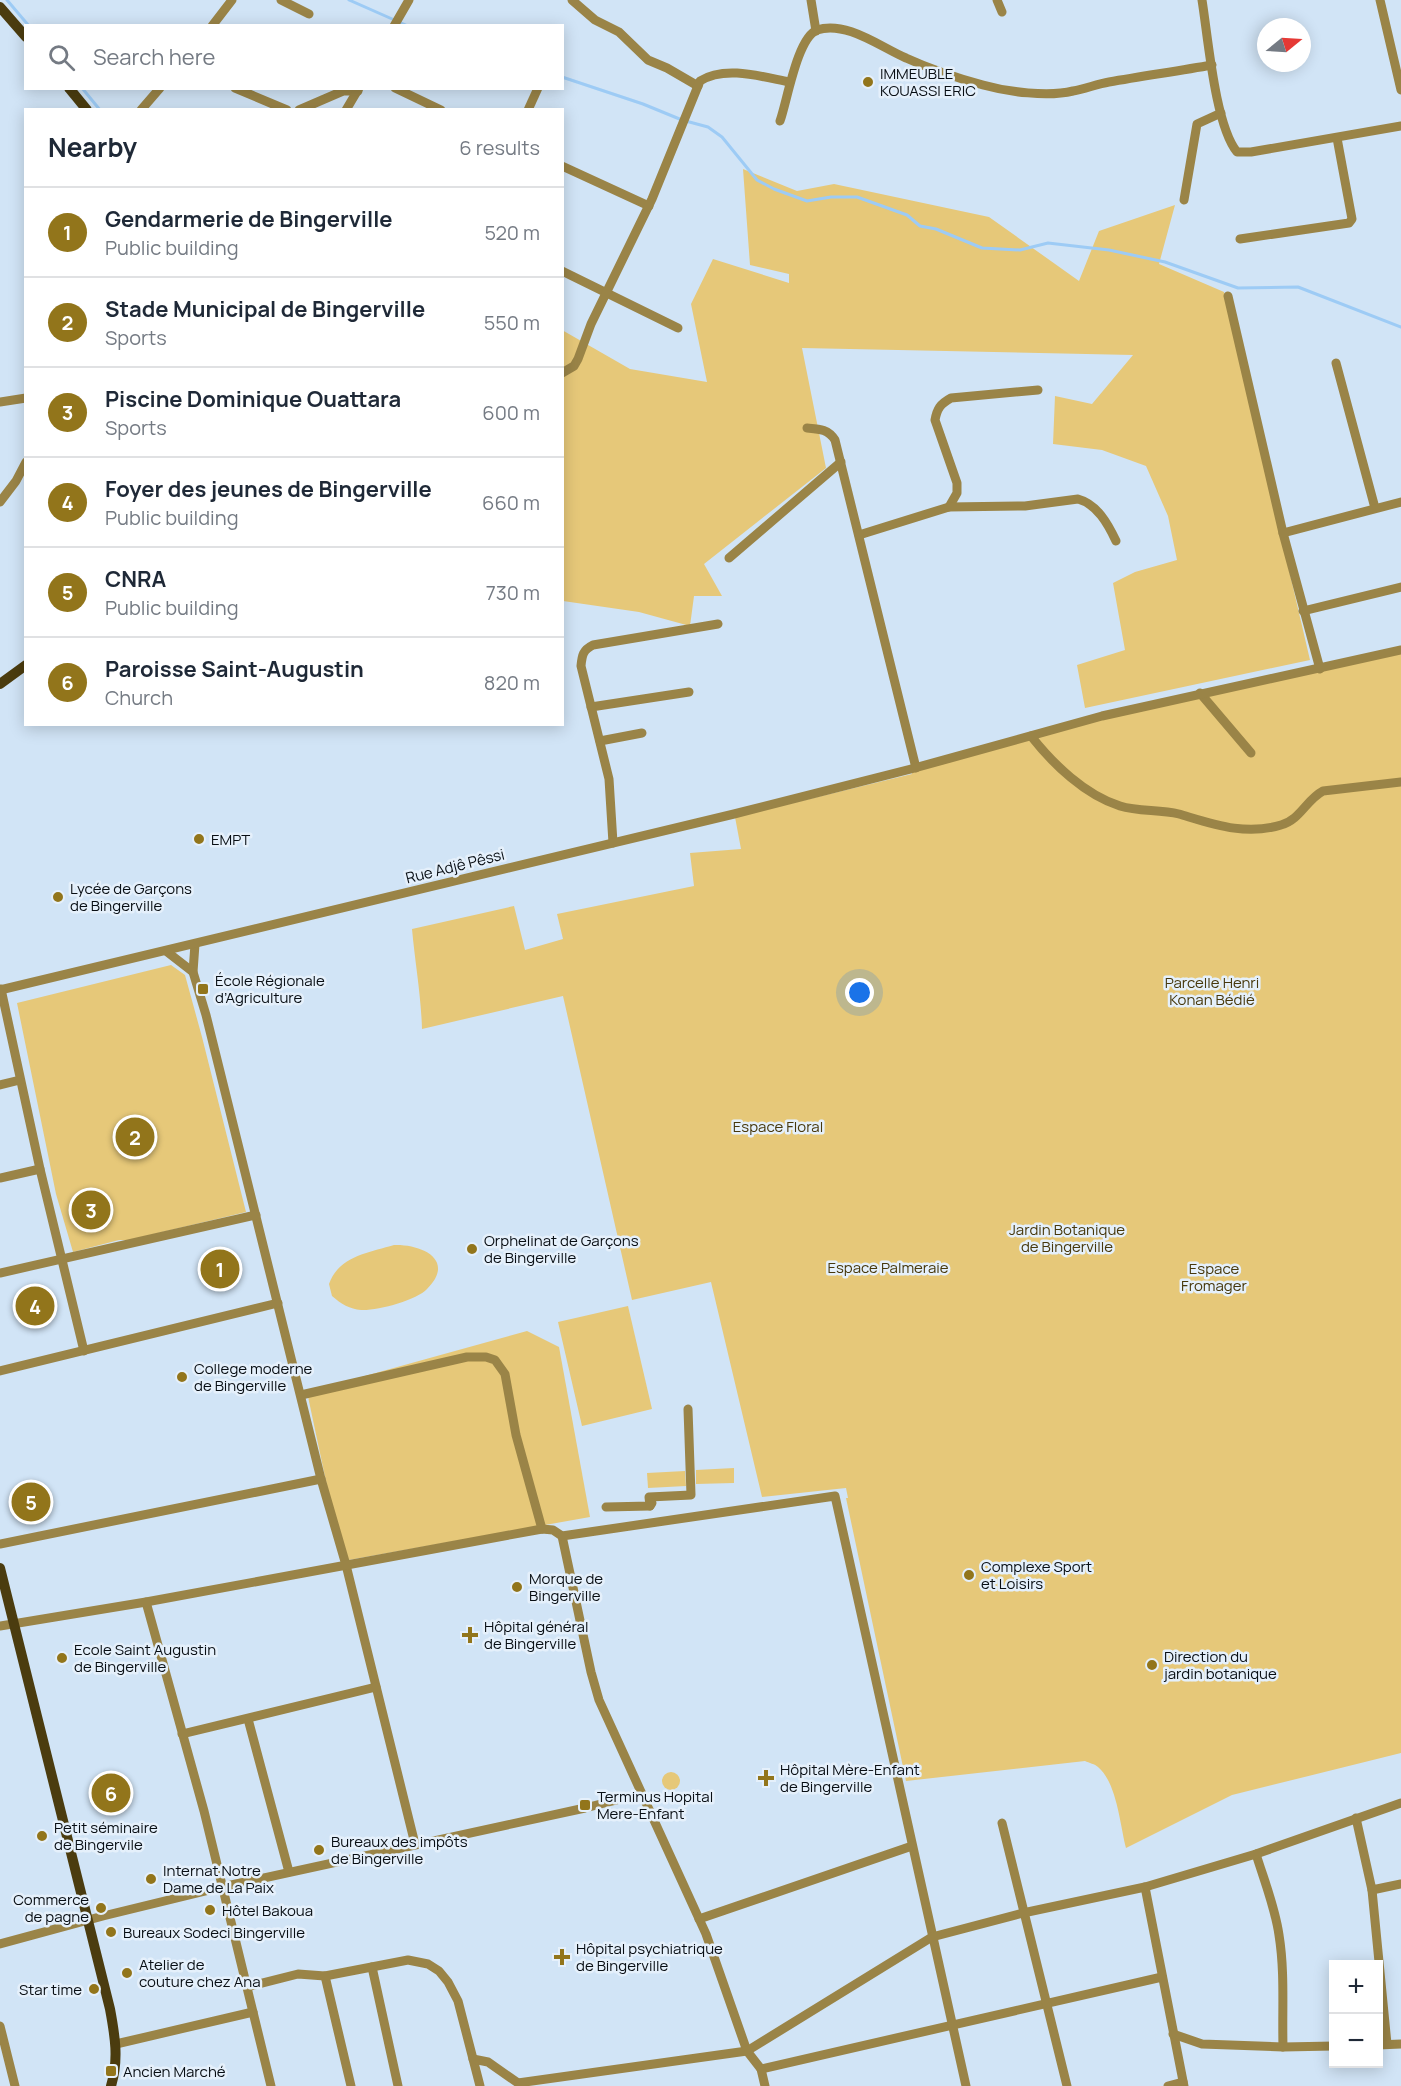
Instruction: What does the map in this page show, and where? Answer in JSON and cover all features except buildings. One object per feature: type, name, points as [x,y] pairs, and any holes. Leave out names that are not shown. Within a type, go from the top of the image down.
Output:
[{"type":"main road","points":[[0,7],[24,35]]},
{"type":"main road","points":[[71,90],[85,108]]},
{"type":"main road","points":[[0,684],[24,666]]},
{"type":"main road","points":[[0,1568],[110,2009],[116,2044],[116,2063],[111,2086]]},
{"type":"street","points":[[214,24],[232,0]]},
{"type":"street","points":[[281,0],[309,14]]},
{"type":"street","points":[[395,24],[409,0]]},
{"type":"street","points":[[572,0],[595,20],[619,32],[648,60],[698,86]]},
{"type":"street","points":[[811,0],[816,30]]},
{"type":"street","points":[[997,0],[1002,12]]},
{"type":"street","points":[[1202,0],[1221,113],[1229,138],[1237,152],[1251,152],[1401,126]]},
{"type":"street","points":[[1380,0],[1401,90]]},
{"type":"street","points":[[780,121],[785,108],[789,82],[800,52],[816,30],[834,29],[865,35],[920,64],[984,85],[1015,91],[1062,93],[1110,82],[1212,65]]},
{"type":"street","points":[[564,372],[573,366],[578,359],[591,324],[649,206],[700,81],[706,77],[732,74],[789,82]]},
{"type":"street","points":[[143,108],[158,90]]},
{"type":"street","points":[[240,90],[282,108]]},
{"type":"street","points":[[304,108],[343,91],[359,90]]},
{"type":"street","points":[[347,108],[359,90]]},
{"type":"street","points":[[399,90],[437,108]]},
{"type":"street","points":[[529,108],[537,90]]},
{"type":"street","points":[[1184,200],[1197,124],[1221,113]]},
{"type":"street","points":[[1240,239],[1349,223],[1352,219],[1336,138]]},
{"type":"street","points":[[564,167],[649,206]]},
{"type":"street","points":[[564,272],[678,328]]},
{"type":"street","points":[[1228,296],[1283,533],[1320,669]]},
{"type":"street","points":[[1336,363],[1375,508]]},
{"type":"street","points":[[949,507],[957,493],[957,483],[934,420],[937,409],[951,398],[1038,390]]},
{"type":"street","points":[[0,402],[24,398]]},
{"type":"street","points":[[807,428],[823,429],[835,440],[916,768]]},
{"type":"street","points":[[729,558],[841,462]]},
{"type":"street","points":[[0,502],[24,466]]},
{"type":"street","points":[[859,535],[949,507],[1025,506],[1078,499],[1086,501],[1095,508],[1110,528],[1116,541]]},
{"type":"street","points":[[1283,533],[1401,502]]},
{"type":"street","points":[[1303,611],[1401,587]]},
{"type":"street","points":[[613,843],[609,779],[581,666],[585,648],[718,624]]},
{"type":"street","name":"Rue Adjê Pêssi","points":[[1,990],[916,768],[1102,716],[1401,650]]},
{"type":"street","points":[[591,707],[689,692]]},
{"type":"street","points":[[1200,693],[1251,753]]},
{"type":"street","points":[[600,741],[642,733]]},
{"type":"street","points":[[1031,736],[1049,756],[1086,789],[1120,806],[1163,810],[1237,830],[1267,829],[1284,824],[1292,820],[1315,796],[1323,791],[1401,782]]},
{"type":"street","points":[[195,944],[193,972],[206,1016],[321,1479],[346,1565],[415,1844]]},
{"type":"street","points":[[166,951],[193,972]]},
{"type":"street","points":[[1,990],[40,1168],[84,1351]]},
{"type":"street","points":[[0,1085],[20,1080]]},
{"type":"street","points":[[0,1178],[40,1168]]},
{"type":"street","points":[[0,1273],[256,1215]]},
{"type":"street","points":[[0,1371],[278,1303]]},
{"type":"street","points":[[301,1395],[467,1357],[486,1357],[495,1360],[505,1374],[516,1436],[542,1529]]},
{"type":"street","points":[[606,1506],[651,1504],[649,1497],[691,1495],[688,1409]]},
{"type":"street","points":[[0,1544],[321,1479]]},
{"type":"street","points":[[0,1626],[146,1602],[542,1529],[553,1530],[562,1536],[835,1496],[966,2086]]},
{"type":"street","points":[[562,1536],[599,1700],[699,1919],[747,2051],[761,2069],[765,2086]]},
{"type":"street","points":[[146,1602],[204,1811],[271,2086]]},
{"type":"street","points":[[182,1734],[376,1687]]},
{"type":"street","points":[[248,1719],[289,1872]]},
{"type":"street","points":[[0,1944],[222,1887],[640,1794]]},
{"type":"street","points":[[473,2059],[488,2062],[520,2084],[747,2051],[932,1937],[1144,1887],[1256,1854],[1401,1803]]},
{"type":"street","points":[[1356,1818],[1372,1890],[1380,2014]]},
{"type":"street","points":[[1002,1823],[1067,2086]]},
{"type":"street","points":[[699,1919],[912,1846]]},
{"type":"street","points":[[1256,1854],[1279,1935],[1282,1965],[1283,2048]]},
{"type":"street","points":[[1372,1890],[1401,1884]]},
{"type":"street","points":[[1144,1887],[1183,2084],[1168,2086]]},
{"type":"street","points":[[247,1987],[298,1974],[325,1976],[408,1960],[428,1964],[439,1971],[448,1982],[458,2001],[480,2086]]},
{"type":"street","points":[[372,1967],[398,2086]]},
{"type":"street","points":[[325,1976],[351,2086]]},
{"type":"street","points":[[761,2069],[1162,1977]]},
{"type":"street","points":[[116,2044],[253,2012]]},
{"type":"street","points":[[0,2026],[15,2086]]},
{"type":"street","points":[[1173,2034],[1202,2044],[1283,2048],[1329,2046]]},
{"type":"street","points":[[1383,2044],[1401,2044]]},
{"type":"green space","points":[[743,169],[797,191],[834,184],[989,217],[1079,281],[1099,231],[1175,205],[1159,264],[1224,292],[1310,660],[1085,708],[1077,665],[1125,650],[1113,583],[1135,572],[1177,560],[1168,516],[1146,466],[1102,450],[1053,444],[1055,396],[1092,404],[1133,355],[802,348],[826,468],[704,564],[722,596],[694,596],[690,626],[639,612],[564,601],[564,331],[630,369],[707,382],[691,304],[713,259],[789,283],[789,274],[750,265]]},
{"type":"green space","name":"Jardin Botanique de Bingerville","points":[[1401,646],[1401,1753],[1232,1795],[1126,1848],[1110,1783],[1098,1767],[1085,1761],[906,1781],[846,1498],[848,1498],[846,1488],[762,1497],[711,1282],[632,1300],[563,996],[422,1029],[412,929],[514,906],[525,950],[563,939],[557,914],[694,886],[690,853],[741,849],[735,817],[912,774],[911,767]]},
{"type":"green space","points":[[171,965],[185,975],[246,1212],[73,1252],[56,1194],[17,1003]]},
{"type":"green space","points":[[394,1245],[415,1247],[432,1256],[437,1262],[438,1270],[435,1279],[427,1289],[406,1301],[368,1310],[349,1307],[332,1296],[329,1284],[340,1267],[347,1261]]},
{"type":"green space","points":[[628,1306],[652,1409],[582,1426],[558,1322]]},
{"type":"green space","points":[[527,1331],[559,1347],[590,1517],[343,1561],[307,1392]]},
{"type":"green space","points":[[734,1468],[734,1483],[696,1484],[696,1470]]},
{"type":"green space","points":[[685,1471],[686,1486],[648,1488],[647,1473]]},
{"type":"green space","points":[[671,1772],[677,1775],[680,1781],[677,1787],[671,1790],[665,1787],[662,1781],[665,1775]]},
{"type":"water","points":[[97,1189],[105,1220],[90,1224],[82,1193]]},
{"type":"waterway","points":[[7,0],[27,24]]},
{"type":"waterway","points":[[349,0],[403,24]]},
{"type":"waterway","points":[[564,78],[643,104],[682,120],[708,127],[722,137],[757,180],[807,201],[831,197],[857,197],[907,215],[920,226],[936,229],[982,248],[1020,250],[1048,243],[1109,250],[1165,262],[1238,288],[1298,287],[1401,327]]},
{"type":"waterway","points":[[84,90],[98,108]]},
{"type":"place","name":"IMMEUBLE KOUASSI ERIC","points":[[868,82]]},
{"type":"place","name":"EMPT","points":[[199,839]]},
{"type":"place","name":"Lycée de Garçons de Bingerville","points":[[58,897]]},
{"type":"place","name":"École Régionale d’Agriculture","points":[[203,989]]},
{"type":"place","name":"Stade Municipal de Bingerville","points":[[135,1137]]},
{"type":"place","name":"Piscine Dominique Ouattara","points":[[91,1210]]},
{"type":"place","name":"Orphelinat de Garçons de Bingerville","points":[[472,1249]]},
{"type":"place","name":"Gendarmerie de Bingerville","points":[[220,1269]]},
{"type":"place","name":"Foyer des jeunes de Bingerville","points":[[35,1306]]},
{"type":"place","name":"College moderne de Bingerville","points":[[182,1377]]},
{"type":"place","name":"CNRA","points":[[31,1502]]},
{"type":"place","name":"Complexe Sport et Loisirs","points":[[969,1575]]},
{"type":"place","name":"Morque de Bingerville","points":[[517,1587]]},
{"type":"place","name":"Hôpital général de Bingerville","points":[[470,1635]]},
{"type":"place","name":"Ecole Saint Augustin de Bingerville","points":[[62,1658]]},
{"type":"place","name":"Direction du jardin botanique","points":[[1152,1665]]},
{"type":"place","name":"Hôpital Mère-Enfant de Bingerville","points":[[766,1778]]},
{"type":"place","name":"Paroisse Saint-Augustin","points":[[111,1793]]},
{"type":"place","name":"Terminus Hopital Mere-Enfant","points":[[585,1805]]},
{"type":"place","name":"Petit séminaire de Bingervile","points":[[42,1836]]},
{"type":"place","name":"Bureaux des impôts de Bingerville","points":[[319,1850]]},
{"type":"place","name":"Internat Notre Dame de La Paix","points":[[151,1879]]},
{"type":"place","name":"Commerce de pagne","points":[[101,1908]]},
{"type":"place","name":"Hôtel Bakoua","points":[[210,1910]]},
{"type":"place","name":"Bureaux Sodeci Bingerville","points":[[111,1932]]},
{"type":"place","name":"Hôpital psychiatrique de Bingerville","points":[[562,1957]]},
{"type":"place","name":"Atelier de couture chez Ana","points":[[127,1973]]},
{"type":"place","name":"Star time","points":[[94,1989]]},
{"type":"place","name":"Ancien Marché","points":[[111,2071]]},
{"type":"park label","name":"Parcelle Henri Konan Bédié","points":[[1212,990]]},
{"type":"park label","name":"Espace Floral","points":[[778,1126]]},
{"type":"park label","name":"Espace Palmeraie","points":[[888,1267]]},
{"type":"park label","name":"Espace Fromager","points":[[1214,1276]]}]
